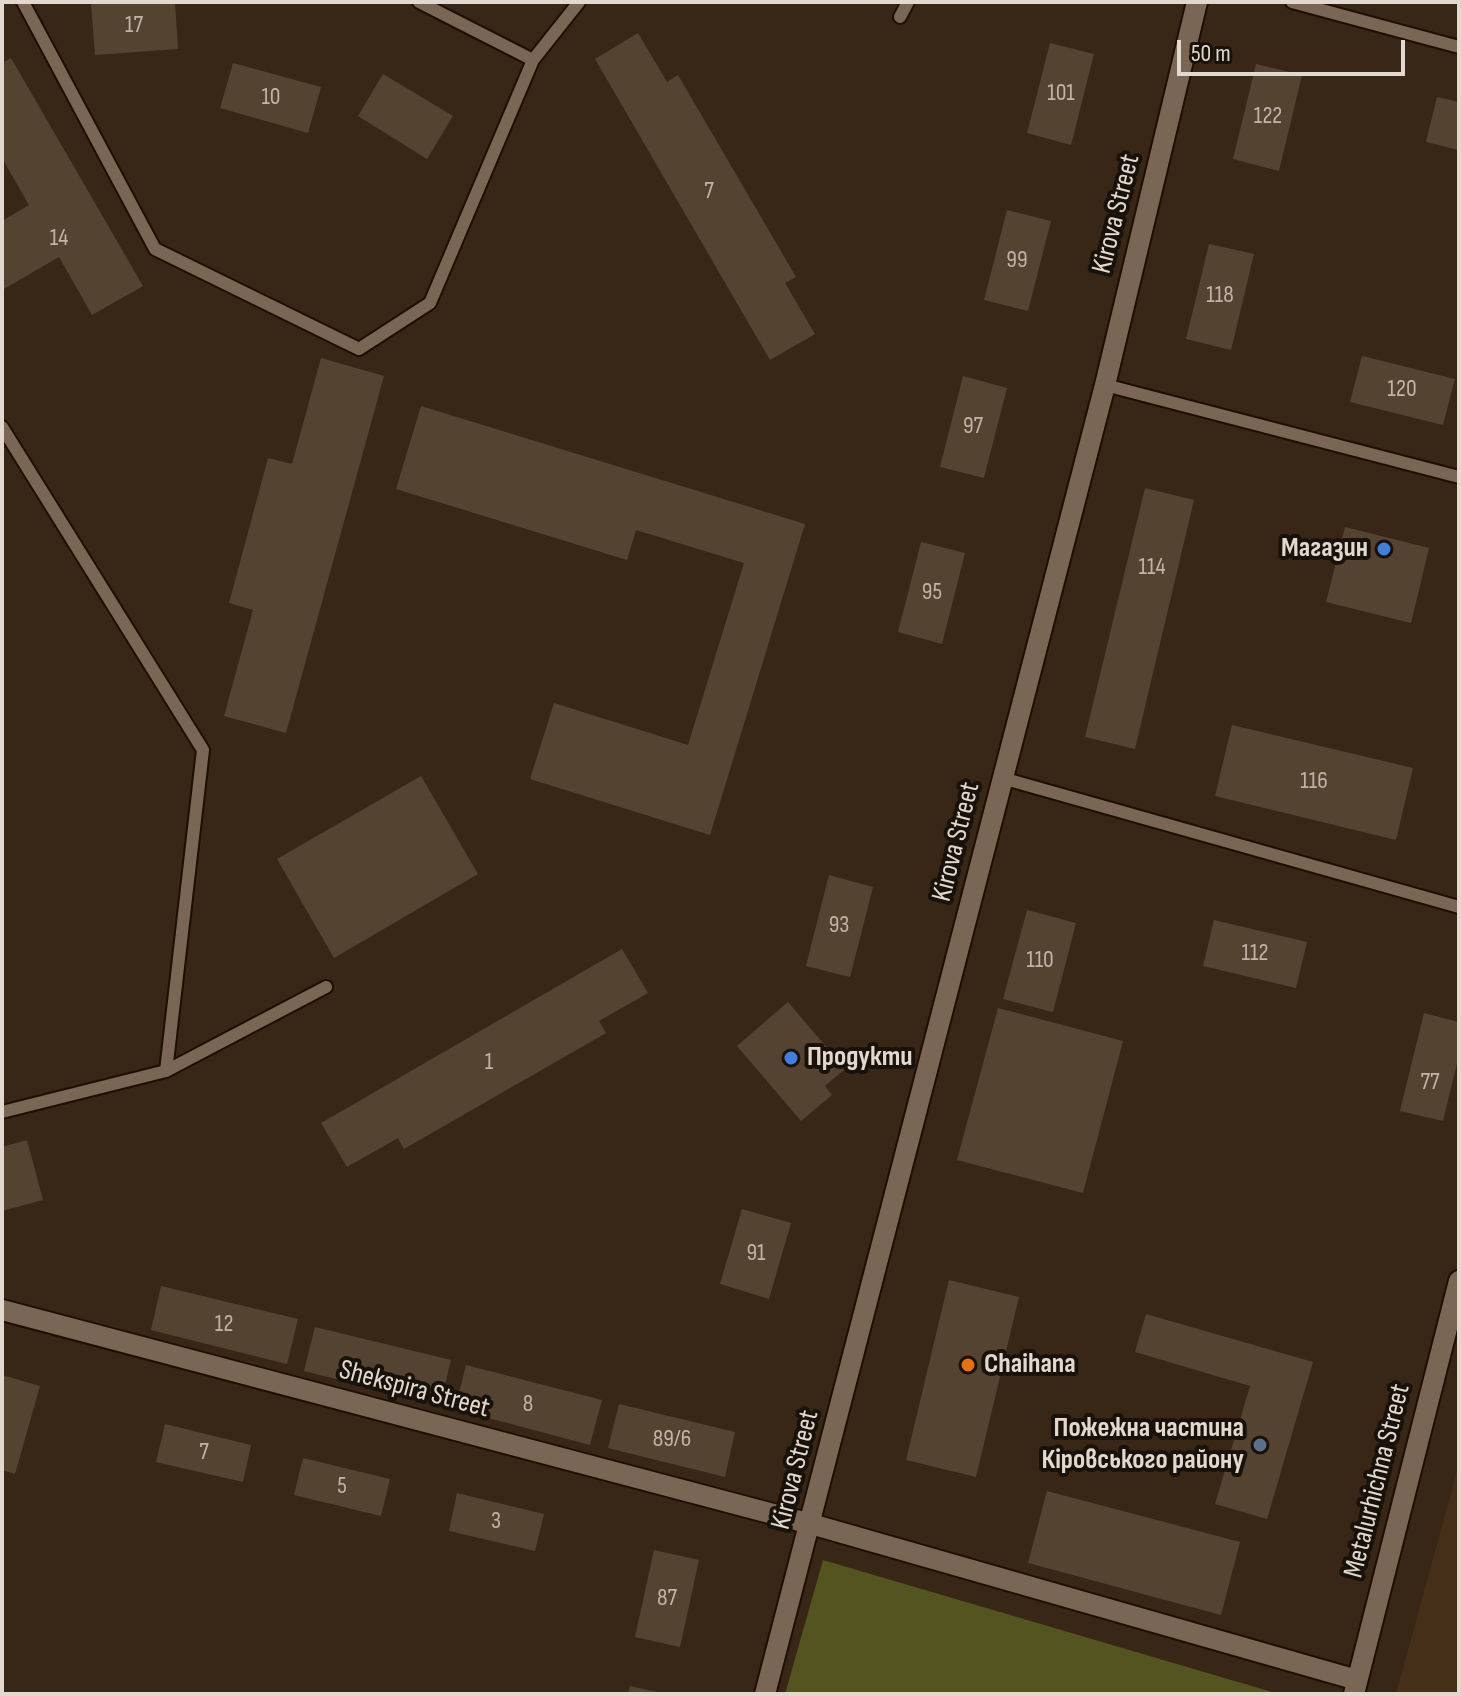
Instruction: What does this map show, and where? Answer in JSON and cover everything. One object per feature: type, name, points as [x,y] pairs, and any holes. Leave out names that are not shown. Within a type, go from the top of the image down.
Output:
[{"type":"street","name":"Kirova Street","points":[[765,1694],[1105,385],[1197,2]]},
{"type":"street","name":"Metalurhichna Street","points":[[1355,1687],[1459,1281]]},
{"type":"street","name":"Shekspira Street","points":[[2,1310],[811,1524],[1355,1687]]},
{"type":"lane","points":[[23,2],[155,249],[359,349],[430,303],[533,60],[579,2]]},
{"type":"lane","points":[[419,2],[533,60]]},
{"type":"lane","points":[[900,17],[908,2]]},
{"type":"lane","points":[[1292,2],[1459,47]]},
{"type":"lane","points":[[1105,385],[1459,477]]},
{"type":"lane","points":[[2,427],[203,750],[166,1071]]},
{"type":"lane","points":[[1002,778],[1459,907]]},
{"type":"lane","points":[[2,1112],[166,1071],[326,987]]},
{"type":"shaded area","points":[[1459,1464],[1459,1694],[1396,1694]]},
{"type":"shaded area","points":[[823,1560],[1279,1694],[785,1694]]},
{"type":"building","points":[[175,2],[178,49],[95,55],[91,3]]},
{"type":"building","points":[[638,33],[667,82],[678,75],[796,277],[785,283],[815,334],[770,360],[595,59]]},
{"type":"building","points":[[1050,43],[1094,54],[1071,145],[1027,133]]},
{"type":"building","points":[[11,58],[143,286],[92,315],[59,257],[2,290],[2,221],[29,205],[2,158],[2,63]]},
{"type":"building","points":[[233,63],[321,87],[308,133],[220,108]]},
{"type":"building","points":[[1256,64],[1302,75],[1279,171],[1233,159]]},
{"type":"building","points":[[383,74],[453,116],[427,159],[358,116]]},
{"type":"building","points":[[1437,97],[1459,102],[1459,150],[1426,142]]},
{"type":"building","points":[[1007,210],[1051,221],[1028,311],[984,300]]},
{"type":"building","points":[[1209,244],[1254,254],[1231,350],[1186,339]]},
{"type":"building","points":[[1362,356],[1455,379],[1443,425],[1350,402]]},
{"type":"building","points":[[321,358],[384,376],[286,733],[224,716],[253,610],[229,603],[268,458],[292,464]]},
{"type":"building","points":[[963,376],[1007,388],[984,478],[940,467]]},
{"type":"building","points":[[421,406],[805,524],[710,835],[530,779],[554,703],[688,745],[744,563],[636,530],[627,560],[396,489]]},
{"type":"building","points":[[1145,488],[1194,500],[1135,749],[1085,737]]},
{"type":"building","points":[[1345,527],[1429,548],[1411,623],[1326,602]]},
{"type":"building","points":[[921,542],[965,553],[942,644],[898,632]]},
{"type":"building","points":[[1232,725],[1413,768],[1396,840],[1215,796]]},
{"type":"building","points":[[421,776],[478,874],[334,958],[277,859]]},
{"type":"building","points":[[829,875],[873,887],[850,977],[806,966]]},
{"type":"building","points":[[1027,910],[1076,923],[1053,1012],[1003,999]]},
{"type":"building","points":[[1214,920],[1307,942],[1296,988],[1203,966]]},
{"type":"building","points":[[622,949],[648,993],[599,1021],[606,1033],[404,1149],[398,1138],[347,1167],[321,1123]]},
{"type":"building","name":"Продукти","points":[[788,1002],[845,1069],[825,1086],[832,1095],[801,1121],[737,1046]]},
{"type":"building","points":[[998,1008],[1123,1041],[1083,1193],[957,1160]]},
{"type":"building","points":[[1424,1013],[1459,1022],[1459,1055],[1443,1121],[1400,1111]]},
{"type":"building","points":[[27,1140],[43,1200],[2,1211],[2,1147]]},
{"type":"building","points":[[742,1209],[791,1223],[769,1299],[720,1284]]},
{"type":"building","points":[[949,1280],[1019,1297],[976,1477],[906,1460]]},
{"type":"building","points":[[161,1286],[298,1319],[287,1364],[151,1330]]},
{"type":"building","name":"Пожежна частина Кіровського району","points":[[1146,1314],[1313,1362],[1267,1519],[1215,1504],[1250,1386],[1135,1352]]},
{"type":"building","points":[[315,1327],[451,1360],[440,1405],[304,1371]]},
{"type":"building","points":[[466,1365],[602,1400],[590,1445],[455,1409]]},
{"type":"building","points":[[2,1375],[40,1386],[15,1474],[2,1470]]},
{"type":"building","points":[[619,1404],[735,1432],[725,1477],[608,1448]]},
{"type":"building","points":[[165,1424],[251,1445],[243,1482],[156,1462]]},
{"type":"building","points":[[303,1458],[390,1479],[381,1516],[294,1495]]},
{"type":"building","points":[[1047,1491],[1240,1542],[1221,1615],[1028,1563]]},
{"type":"building","points":[[457,1493],[544,1514],[535,1551],[449,1531]]},
{"type":"building","points":[[654,1550],[699,1560],[680,1647],[635,1637]]},
{"type":"building","points":[[630,1686],[662,1693],[662,1694],[628,1694]]},
{"type":"place","name":"Магазин","points":[[1384,549]]},
{"type":"place","name":"Продукти","points":[[791,1058]]},
{"type":"place","name":"Chaihana","points":[[968,1365]]},
{"type":"place","name":"Пожежна частина Кіровського району","points":[[1260,1445]]}]
